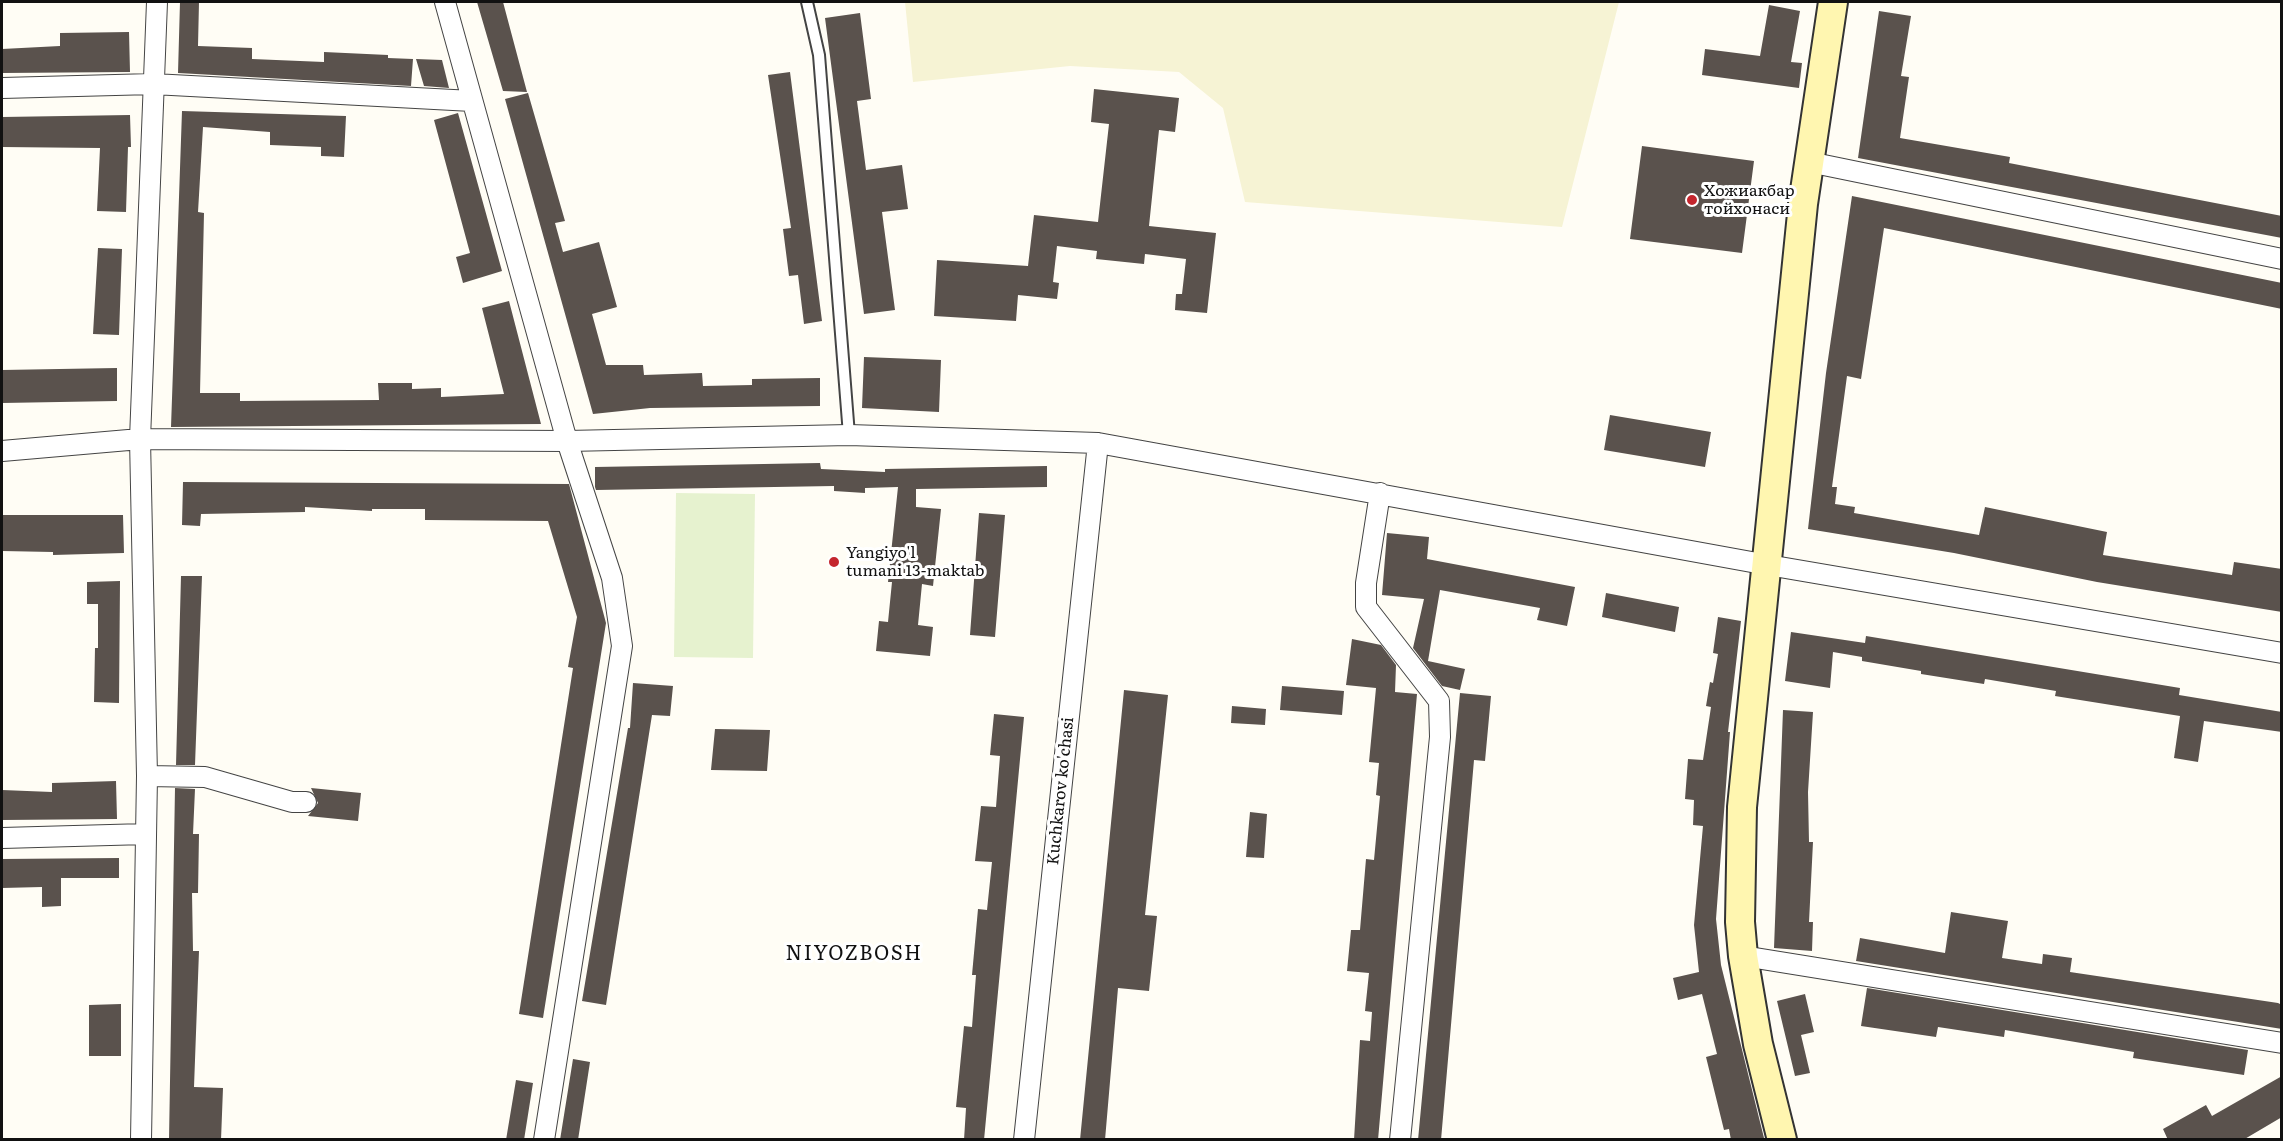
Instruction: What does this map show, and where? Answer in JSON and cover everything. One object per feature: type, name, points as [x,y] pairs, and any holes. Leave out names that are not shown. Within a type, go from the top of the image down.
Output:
[{"type":"main road","points":[[1782,1140],[1758,1044],[1743,956],[1740,922],[1742,807],[1809,162],[1833,2]]},
{"type":"street","points":[[141,1140],[147,776],[140,439],[157,2]]},
{"type":"street","points":[[445,2],[567,441],[612,578],[622,646],[544,1140]]},
{"type":"street","points":[[2,88],[153,84],[472,101]]},
{"type":"street","points":[[1809,162],[2282,259]]},
{"type":"street","points":[[2,451],[140,439],[567,441],[849,435],[1098,443],[1768,565],[2282,653]]},
{"type":"street","name":"Kuchkarov ko'chasi","points":[[1024,1140],[1098,443]]},
{"type":"street","points":[[1380,493],[1366,583],[1366,607],[1439,701],[1440,737],[1400,1140]]},
{"type":"street","points":[[147,776],[205,777],[292,802],[306,802]]},
{"type":"street","points":[[2,838],[146,834]]},
{"type":"street","points":[[1743,956],[2282,1043]]},
{"type":"lane","points":[[807,2],[819,55],[849,435]]},
{"type":"shaded area","points":[[905,2],[1619,2],[1562,227],[1245,202],[1223,108],[1179,72],[1070,66],[913,82]]},
{"type":"green space","points":[[676,493],[755,494],[753,658],[674,657]]},
{"type":"building","points":[[180,2],[199,2],[198,46],[252,48],[252,59],[324,62],[324,52],[388,55],[388,58],[413,59],[411,86],[178,73]]},
{"type":"building","points":[[477,2],[503,2],[527,92],[503,91]]},
{"type":"building","points":[[1769,5],[1800,11],[1791,62],[1802,63],[1799,88],[1702,75],[1705,49],[1760,56]]},
{"type":"building","points":[[1879,11],[1911,16],[1901,76],[1909,77],[1900,138],[2010,157],[2009,163],[2282,216],[2282,238],[1858,158]]},
{"type":"building","points":[[860,13],[871,99],[857,101],[866,170],[902,165],[908,209],[882,212],[895,310],[864,314],[825,18]]},
{"type":"building","points":[[129,32],[130,72],[2,73],[2,49],[60,46],[60,33]]},
{"type":"building","points":[[416,59],[442,60],[449,88],[424,86]]},
{"type":"building","points":[[790,72],[822,321],[804,324],[798,275],[789,276],[783,229],[791,228],[768,75]]},
{"type":"building","points":[[1094,89],[1179,98],[1175,132],[1159,130],[1149,226],[1216,233],[1207,313],[1175,310],[1176,294],[1182,294],[1186,259],[1145,254],[1144,264],[1096,259],[1097,251],[1057,246],[1053,282],[1059,283],[1057,299],[1018,295],[1016,321],[934,316],[937,260],[1028,266],[1034,215],[1098,222],[1109,124],[1091,122]]},
{"type":"building","points":[[528,93],[565,221],[555,223],[563,252],[599,242],[617,307],[592,314],[606,365],[643,365],[644,375],[702,373],[703,386],[752,385],[752,379],[820,378],[820,406],[650,408],[593,414],[505,99]]},
{"type":"building","points":[[182,111],[346,116],[344,157],[321,156],[321,147],[270,145],[270,132],[203,127],[198,212],[204,213],[200,393],[240,393],[240,401],[379,400],[378,383],[412,383],[412,389],[441,388],[441,397],[504,394],[482,308],[509,301],[541,424],[171,427]]},
{"type":"building","points":[[458,113],[502,271],[463,283],[456,257],[470,253],[434,120]]},
{"type":"building","points":[[130,115],[131,147],[128,147],[126,212],[97,211],[100,148],[2,147],[2,117]]},
{"type":"building","name":"Хожиакбар тойхонаси","points":[[1642,146],[1754,161],[1742,253],[1630,239]]},
{"type":"building","points":[[1852,196],[2282,283],[2282,309],[1884,228],[1861,379],[1847,376],[1832,487],[1837,487],[1835,504],[1855,507],[1854,513],[1979,535],[1985,507],[2107,532],[2103,555],[2232,575],[2234,562],[2282,569],[2282,612],[2097,582],[1954,553],[1808,529],[1826,373]]},
{"type":"building","points":[[98,248],[122,249],[119,335],[93,334]]},
{"type":"building","points":[[864,357],[941,360],[939,412],[862,408]]},
{"type":"building","points":[[117,368],[117,401],[2,403],[2,370]]},
{"type":"building","points":[[1610,415],[1711,432],[1705,467],[1604,450]]},
{"type":"building","points":[[820,463],[821,469],[885,472],[885,469],[1047,466],[1047,487],[916,489],[916,507],[941,509],[933,586],[922,584],[918,625],[933,627],[930,656],[876,651],[879,621],[888,622],[892,582],[888,582],[898,487],[865,488],[865,493],[834,491],[834,486],[596,490],[595,487],[595,467]]},
{"type":"building","points":[[183,482],[569,484],[606,623],[543,1018],[519,1014],[573,668],[568,667],[577,617],[548,521],[425,520],[425,509],[372,509],[372,511],[305,507],[305,512],[201,514],[200,526],[182,525]]},
{"type":"building","points":[[979,513],[1005,515],[995,637],[970,635]]},
{"type":"building","points":[[2,515],[123,515],[124,553],[53,555],[53,552],[2,551]]},
{"type":"building","points":[[1387,533],[1429,537],[1427,559],[1575,587],[1567,626],[1537,620],[1540,608],[1440,590],[1428,661],[1465,669],[1460,690],[1442,686],[1413,648],[1424,599],[1382,595]]},
{"type":"building","points":[[181,576],[202,576],[195,765],[176,765]]},
{"type":"building","points":[[120,581],[119,703],[94,702],[98,604],[87,604],[87,582]]},
{"type":"building","points":[[1606,593],[1679,607],[1675,632],[1602,617]]},
{"type":"building","points":[[1718,617],[1741,621],[1728,732],[1730,732],[1716,919],[1721,965],[1764,1138],[1756,1140],[1731,1140],[1729,1129],[1724,1130],[1706,1057],[1717,1054],[1702,994],[1678,1000],[1673,978],[1699,972],[1694,925],[1703,826],[1693,825],[1694,800],[1685,799],[1688,759],[1703,760],[1711,707],[1706,706],[1718,654],[1713,653]]},
{"type":"building","points":[[1791,632],[1865,643],[1866,636],[2180,688],[2179,695],[2282,712],[2282,732],[2204,721],[2198,762],[2174,758],[2180,716],[2055,696],[2056,691],[1985,679],[1984,684],[1921,674],[1921,671],[1862,661],[1862,657],[1833,652],[1830,688],[1785,681]]},
{"type":"building","points":[[1352,639],[1381,645],[1396,665],[1395,692],[1417,694],[1378,1140],[1354,1140],[1360,1040],[1370,1041],[1372,1012],[1365,1011],[1369,973],[1347,971],[1351,930],[1360,930],[1366,859],[1374,860],[1380,796],[1376,795],[1379,763],[1369,762],[1376,688],[1346,685]]},
{"type":"building","points":[[633,683],[673,686],[670,716],[652,715],[606,1005],[582,1001],[628,728],[630,728]]},
{"type":"building","points":[[1282,686],[1344,691],[1342,715],[1280,710]]},
{"type":"building","points":[[1124,690],[1168,695],[1145,915],[1157,916],[1149,991],[1118,988],[1105,1140],[1080,1140]]},
{"type":"building","points":[[1460,693],[1491,696],[1485,761],[1474,760],[1441,1140],[1418,1140]]},
{"type":"building","points":[[1232,706],[1266,709],[1265,725],[1231,723]]},
{"type":"building","points":[[1783,710],[1813,712],[1808,792],[1809,842],[1813,842],[1809,922],[1813,922],[1812,951],[1774,948]]},
{"type":"building","points":[[994,714],[1024,717],[984,1140],[964,1140],[966,1108],[956,1107],[964,1026],[972,1027],[976,975],[972,975],[978,909],[987,910],[992,862],[975,861],[981,806],[996,807],[1000,756],[990,755]]},
{"type":"building","points":[[715,729],[770,730],[767,771],[711,770]]},
{"type":"building","points":[[116,781],[117,819],[2,820],[2,790],[52,792],[52,783]]},
{"type":"building","points":[[175,788],[195,789],[193,834],[199,834],[198,893],[192,893],[193,951],[199,951],[194,1087],[223,1088],[221,1140],[169,1140]]},
{"type":"building","points":[[311,788],[361,793],[358,821],[308,816],[318,803]]},
{"type":"building","points":[[1250,812],[1267,814],[1264,858],[1246,857]]},
{"type":"building","points":[[119,858],[119,878],[61,878],[61,906],[42,907],[42,887],[2,888],[2,859]]},
{"type":"building","points":[[1951,912],[2008,921],[2002,958],[2042,964],[2043,954],[2072,958],[2070,972],[2278,1003],[2282,1005],[2282,1029],[1856,961],[1860,938],[1945,953]]},
{"type":"building","points":[[1867,988],[2248,1050],[2244,1075],[2133,1058],[2134,1052],[2005,1030],[2004,1037],[1938,1027],[1936,1037],[1861,1026]]},
{"type":"building","points":[[1805,994],[1814,1032],[1801,1035],[1810,1073],[1795,1076],[1777,1001]]},
{"type":"building","points":[[121,1004],[121,1056],[89,1056],[89,1005]]},
{"type":"building","points":[[573,1059],[590,1062],[578,1140],[560,1140]]},
{"type":"building","points":[[2282,1076],[2282,1117],[2243,1140],[2168,1140],[2163,1129],[2206,1105],[2212,1116]]},
{"type":"building","points":[[516,1080],[533,1083],[524,1140],[506,1140]]},
{"type":"place","name":"Хожиакбар тойхонаси","points":[[1692,200]]},
{"type":"place","name":"Yangiyo'l tumani 13-maktab","points":[[834,562]]},
{"type":"district","name":"NIYOZBOSH","points":[[854,954]]}]
